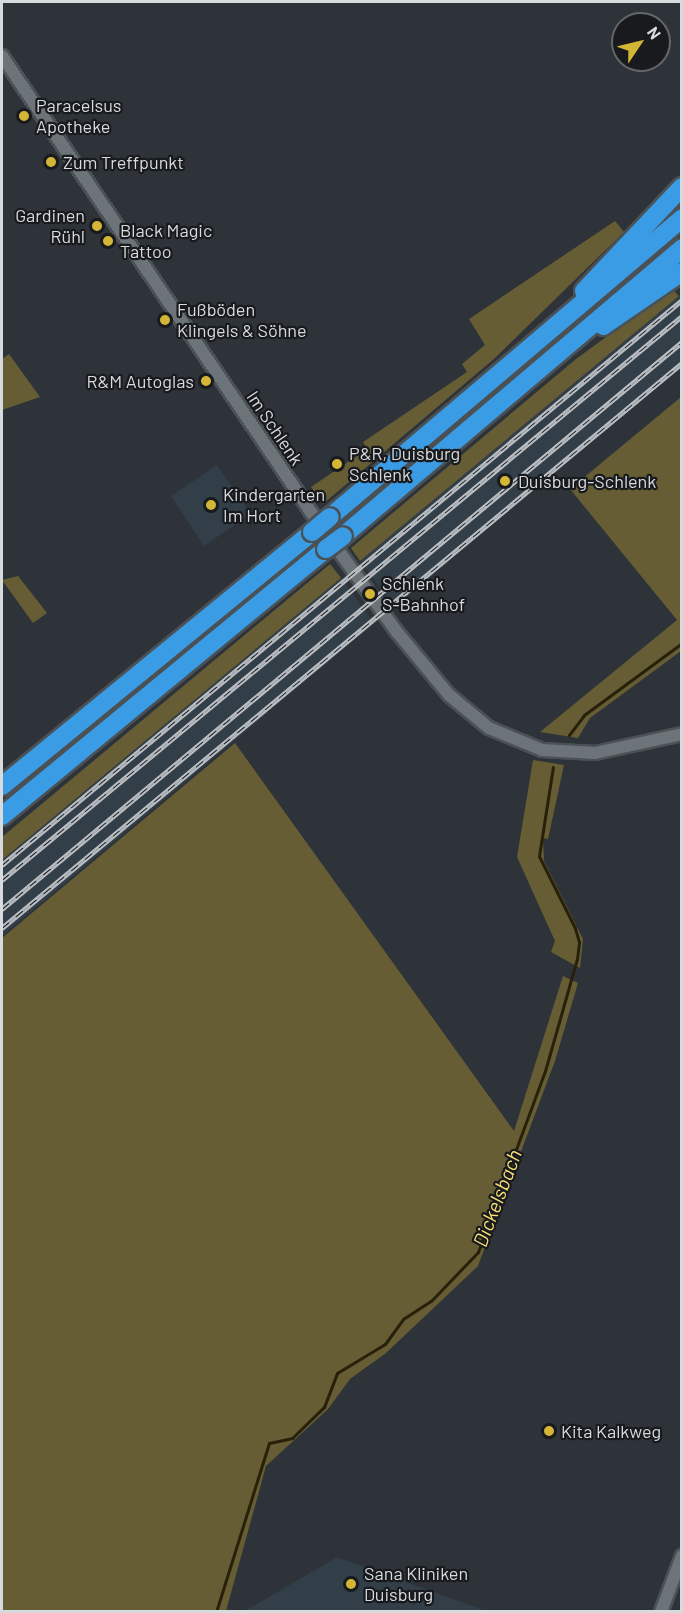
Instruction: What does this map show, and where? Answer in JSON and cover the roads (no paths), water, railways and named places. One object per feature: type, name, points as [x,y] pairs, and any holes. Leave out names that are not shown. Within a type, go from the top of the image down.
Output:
[{"type":"highway","points":[[559,323],[596,275],[681,186]]},
{"type":"highway","points":[[2,786],[330,517],[681,218]]},
{"type":"highway","points":[[2,816],[343,536],[681,248]]},
{"type":"highway","points":[[574,340],[620,317],[681,272]]},
{"type":"street","name":"Im Schlenk","points":[[2,56],[311,512],[397,632],[449,695],[489,728],[542,750],[595,753],[681,734]]},
{"type":"street","points":[[661,1611],[681,1556]]},
{"type":"waterway","name":"Dickelsbach","points":[[569,735],[584,715],[682,643]]},
{"type":"waterway","name":"Dickelsbach","points":[[216,1612],[269,1443],[292,1438],[324,1407],[337,1373],[385,1344],[403,1319],[431,1301],[478,1252],[545,1071],[577,959],[579,942],[575,928],[539,856],[553,767]]},
{"type":"railway","points":[[2,865],[682,300]]},
{"type":"railway","points":[[2,880],[682,316]]},
{"type":"railway","points":[[2,909],[682,342]]},
{"type":"railway","points":[[2,928],[682,363]]},
{"type":"place","name":"Paracelsus Apotheke","points":[[24,116]]},
{"type":"place","name":"Zum Treffpunkt","points":[[51,162]]},
{"type":"place","name":"Gardinen Rühl","points":[[97,226]]},
{"type":"place","name":"Black Magic Tattoo","points":[[108,241]]},
{"type":"place","name":"Fußböden Klingels & Söhne","points":[[165,320]]},
{"type":"place","name":"R&M Autoglas","points":[[206,381]]},
{"type":"place","name":"P&R, Duisburg Schlenk","points":[[337,464]]},
{"type":"place","name":"Duisburg-Schlenk","points":[[505,481]]},
{"type":"place","name":"Kindergarten Im Hort","points":[[211,505]]},
{"type":"place","name":"Schlenk S-Bahnhof","points":[[370,594]]},
{"type":"place","name":"Kita Kalkweg","points":[[549,1431]]},
{"type":"place","name":"Sana Kliniken Duisburg","points":[[351,1584]]}]
